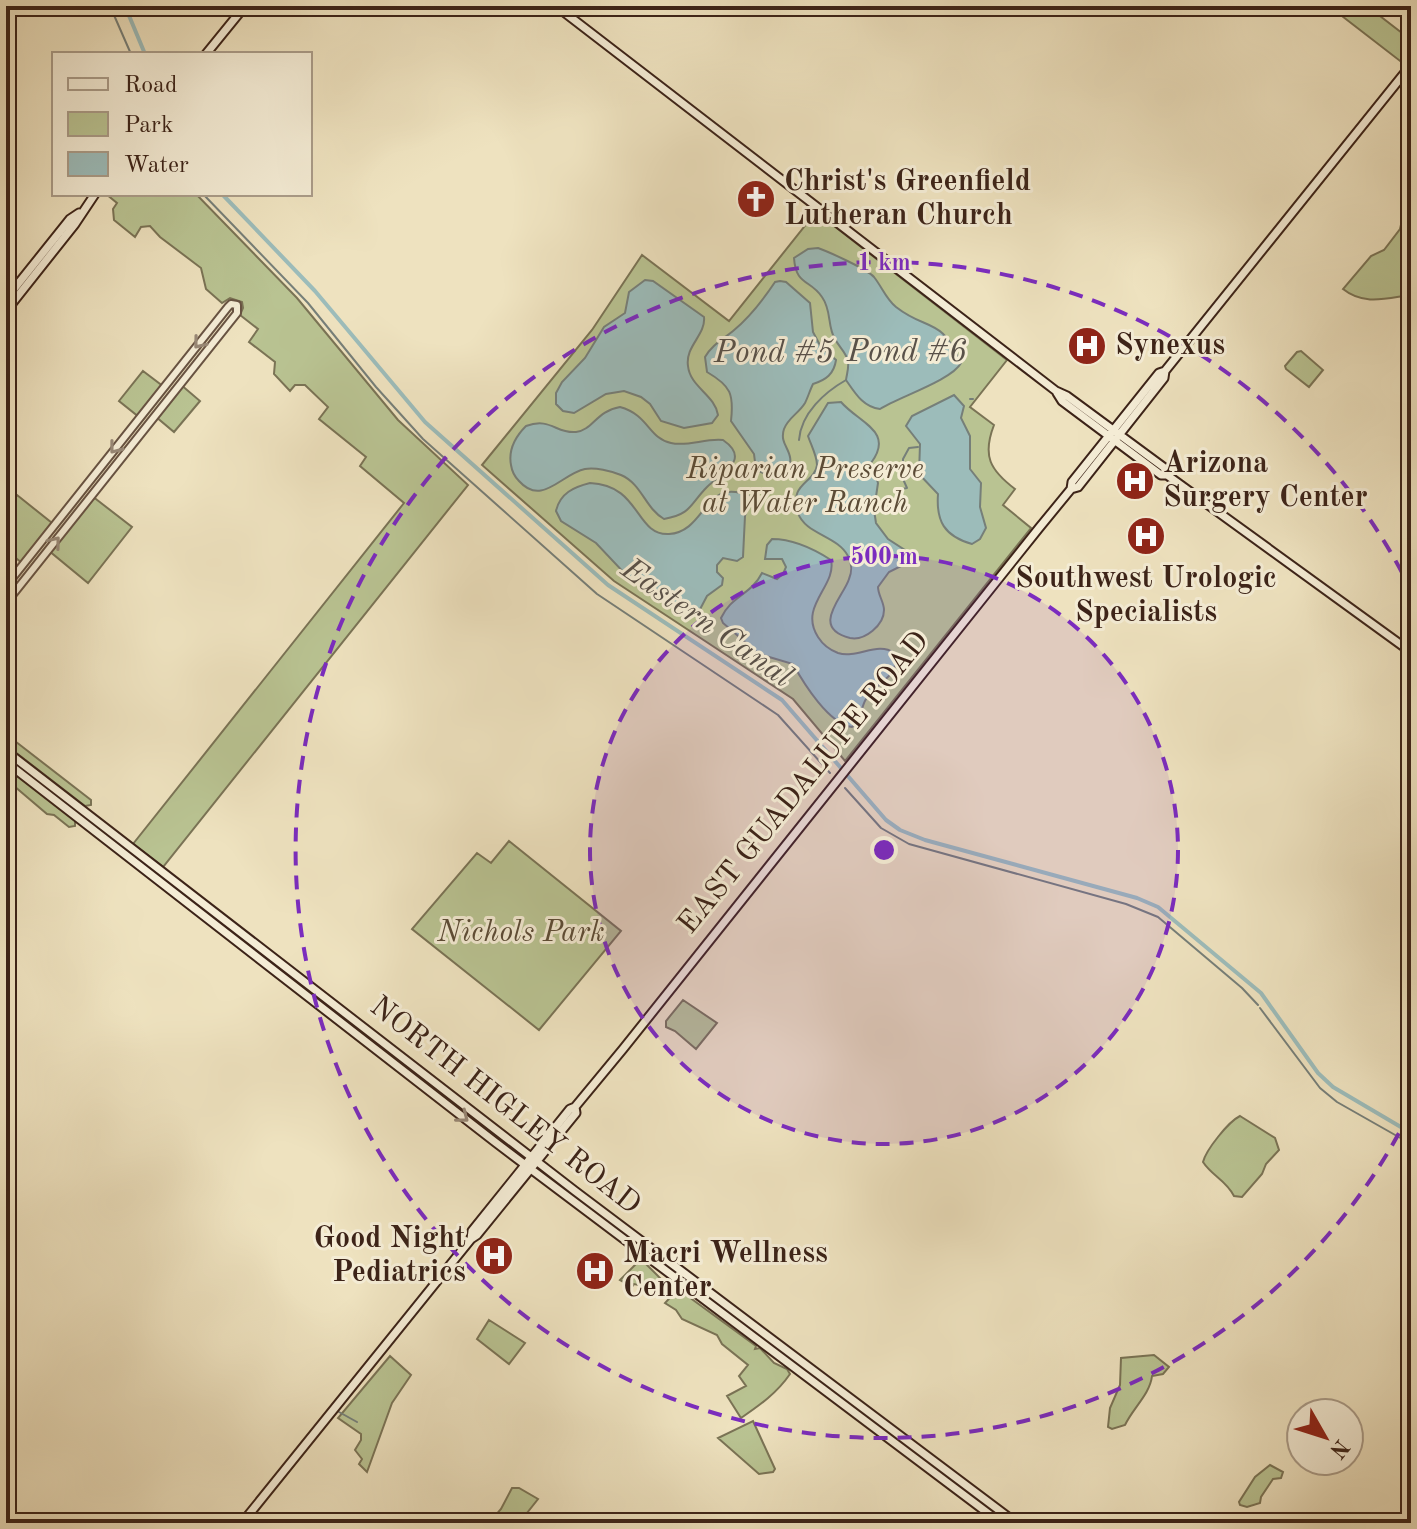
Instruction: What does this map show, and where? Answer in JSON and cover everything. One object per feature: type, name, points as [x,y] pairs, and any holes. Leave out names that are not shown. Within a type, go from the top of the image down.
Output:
[{"type":"main road","points":[[208,52],[245,6]]},
{"type":"main road","points":[[556,6],[1066,399],[1072,400],[1161,475],[1167,475],[1411,652]]},
{"type":"main road","name":"EAST GUADALUPE ROAD","points":[[242,1523],[471,1239],[472,1231],[576,1113],[575,1107],[1071,489],[1078,487],[1159,373],[1165,371],[1410,72]]},
{"type":"main road","points":[[6,311],[93,196]]},
{"type":"main road","points":[[6,299],[70,219],[81,212]]},
{"type":"main road","points":[[1056,391],[1062,401],[1114,436]]},
{"type":"main road","name":"NORTH HIGLEY ROAD","points":[[6,751],[534,1159],[627,1236],[1001,1523]]},
{"type":"main road","name":"NORTH HIGLEY ROAD","points":[[6,762],[528,1167],[627,1236],[1016,1523]]},
{"type":"street","points":[[6,586],[228,307],[237,305],[237,313],[6,603]]},
{"type":"green space","points":[[1329,6],[1367,6],[1411,40],[1411,56],[1404,64]]},
{"type":"green space","points":[[108,196],[198,196],[297,298],[398,420],[468,485],[163,867],[133,844],[404,503],[360,466],[366,457],[319,419],[328,407],[305,385],[295,385],[290,391],[274,374],[275,362],[249,342],[258,329],[240,315],[242,302],[230,298],[222,303],[206,289],[201,268],[150,226],[141,227],[135,237],[114,220],[113,209],[117,203]]},
{"type":"green space","points":[[1411,205],[1411,295],[1367,299],[1343,289],[1371,256],[1384,250],[1400,229],[1403,216]]},
{"type":"green space","name":"Riparian Preserve at Water Ranch","points":[[816,212],[1007,360],[970,407],[994,425],[989,445],[991,462],[999,475],[1015,489],[1003,505],[1031,528],[845,761],[793,699],[614,581],[482,465],[592,330],[642,255],[729,321]]},
{"type":"green space","points":[[1301,351],[1323,370],[1309,387],[1285,366]]},
{"type":"green space","points":[[143,371],[164,387],[139,417],[119,401]]},
{"type":"green space","points":[[180,384],[200,401],[174,432],[155,416]]},
{"type":"green space","points":[[17,495],[52,523],[22,563],[6,550],[6,506]]},
{"type":"green space","points":[[92,496],[132,527],[88,583],[48,550]]},
{"type":"green space","points":[[11,738],[91,800],[91,805],[85,806],[6,745],[6,739]]},
{"type":"green space","points":[[6,767],[75,820],[75,826],[69,827],[54,815],[47,814],[7,780]]},
{"type":"green space","name":"Nichols Park","points":[[509,841],[621,931],[539,1030],[412,929],[477,853],[491,863]]},
{"type":"green space","points":[[683,1000],[717,1023],[696,1049],[666,1027],[666,1021]]},
{"type":"green space","points":[[1240,1116],[1275,1138],[1279,1150],[1242,1197],[1234,1196],[1203,1162],[1218,1137]]},
{"type":"green space","points":[[641,1259],[662,1280],[663,1286],[657,1293],[651,1292],[649,1287],[634,1284],[632,1287],[620,1280]]},
{"type":"green space","points":[[678,1289],[756,1346],[755,1349],[760,1348],[790,1374],[774,1393],[741,1418],[727,1396],[746,1386],[739,1376],[748,1365],[722,1344],[717,1335],[682,1319],[676,1310],[665,1303]]},
{"type":"green space","points":[[489,1320],[525,1343],[509,1364],[477,1339]]},
{"type":"green space","points":[[1154,1355],[1169,1367],[1163,1374],[1152,1376],[1148,1389],[1125,1425],[1112,1429],[1108,1427],[1110,1408],[1120,1385],[1121,1358]]},
{"type":"green space","points":[[390,1356],[411,1375],[392,1403],[367,1472],[359,1464],[362,1459],[355,1450],[361,1434],[338,1418]]},
{"type":"green space","points":[[753,1421],[775,1469],[773,1472],[759,1474],[718,1438]]},
{"type":"green space","points":[[1270,1465],[1283,1472],[1281,1478],[1273,1479],[1260,1503],[1247,1507],[1240,1505],[1255,1477]]},
{"type":"green space","points":[[512,1488],[519,1488],[538,1499],[519,1523],[489,1523],[501,1509]]},
{"type":"water","name":"Pond #6","points":[[818,248],[870,274],[896,307],[940,331],[961,363],[956,369],[880,409],[864,402],[846,380],[848,361],[833,334],[825,302],[801,278],[795,267],[794,258],[808,249]]},
{"type":"water","points":[[645,280],[653,281],[704,317],[702,329],[690,352],[688,366],[693,380],[716,408],[718,415],[712,423],[684,428],[661,421],[650,404],[624,391],[606,394],[574,413],[563,411],[556,404],[556,393],[562,382],[585,358],[604,327],[625,313],[629,292]]},
{"type":"water","name":"Pond #5","points":[[775,282],[786,282],[810,303],[813,332],[821,347],[836,360],[831,373],[813,384],[805,403],[786,425],[783,440],[790,466],[787,473],[775,475],[756,470],[754,454],[731,421],[729,392],[707,372],[705,357],[751,314]]},
{"type":"water","points":[[954,395],[964,406],[961,418],[970,436],[970,469],[981,483],[980,507],[986,528],[980,539],[972,544],[948,532],[940,520],[938,494],[919,474],[920,444],[906,426],[912,416]]},
{"type":"water","points":[[841,402],[877,435],[879,443],[871,463],[878,483],[874,510],[876,523],[888,539],[911,554],[909,562],[889,572],[878,587],[884,610],[881,621],[867,634],[856,638],[838,633],[830,619],[850,576],[849,559],[837,544],[807,526],[798,513],[796,503],[799,489],[812,476],[817,465],[808,436],[828,403]]},
{"type":"water","points":[[620,407],[637,415],[657,436],[671,443],[723,440],[735,454],[734,460],[690,508],[664,519],[652,509],[634,484],[613,472],[585,469],[552,487],[536,491],[527,488],[515,476],[510,459],[512,449],[526,426],[542,423],[563,431],[582,431],[605,412]]},
{"type":"water","points":[[590,483],[619,492],[649,527],[669,534],[682,531],[714,498],[724,493],[736,492],[751,497],[745,516],[743,557],[737,561],[723,558],[717,565],[717,572],[723,578],[722,585],[707,596],[697,615],[684,613],[675,604],[628,577],[596,543],[561,521],[556,511],[564,495]]},
{"type":"water","points":[[772,539],[803,545],[831,560],[829,579],[812,616],[813,626],[824,645],[845,654],[874,649],[894,653],[891,674],[870,693],[858,721],[852,727],[826,711],[793,664],[759,654],[723,623],[721,618],[725,611],[762,573],[777,579],[783,574],[786,567],[782,559],[765,559],[767,545]]},
{"type":"waterway","points":[[110,6],[130,52]]},
{"type":"waterway","name":"Eastern Canal","points":[[125,6],[144,52]]},
{"type":"waterway","points":[[205,196],[308,303],[423,439],[597,594],[778,715],[830,773]]},
{"type":"waterway","name":"Eastern Canal","points":[[224,196],[315,291],[425,422],[608,585],[782,700],[886,820],[900,830],[925,840],[1137,898],[1158,907],[1261,993],[1318,1073],[1333,1087],[1411,1133]]},
{"type":"waterway","points":[[799,440],[804,421],[815,404],[846,380]]},
{"type":"waterway","points":[[893,514],[892,504],[902,489],[907,488],[903,479],[903,459],[909,448],[918,447]]},
{"type":"waterway","points":[[845,788],[881,828],[909,844],[1126,904],[1158,917],[1258,1005]]},
{"type":"waterway","points":[[1260,1008],[1320,1088],[1337,1102],[1411,1144]]},
{"type":"waterway","points":[[339,1412],[357,1422]]},
{"type":"place","name":"Christ's Greenfield Lutheran Church","points":[[756,199]]},
{"type":"place","name":"Synexus","points":[[1087,346]]},
{"type":"place","name":"Arizona Surgery Center","points":[[1135,481]]},
{"type":"place","name":"Southwest Urologic Specialists","points":[[1146,536]]},
{"type":"place","name":"Good Night Pediatrics","points":[[494,1256]]},
{"type":"place","name":"Macri Wellness Center","points":[[595,1271]]}]
